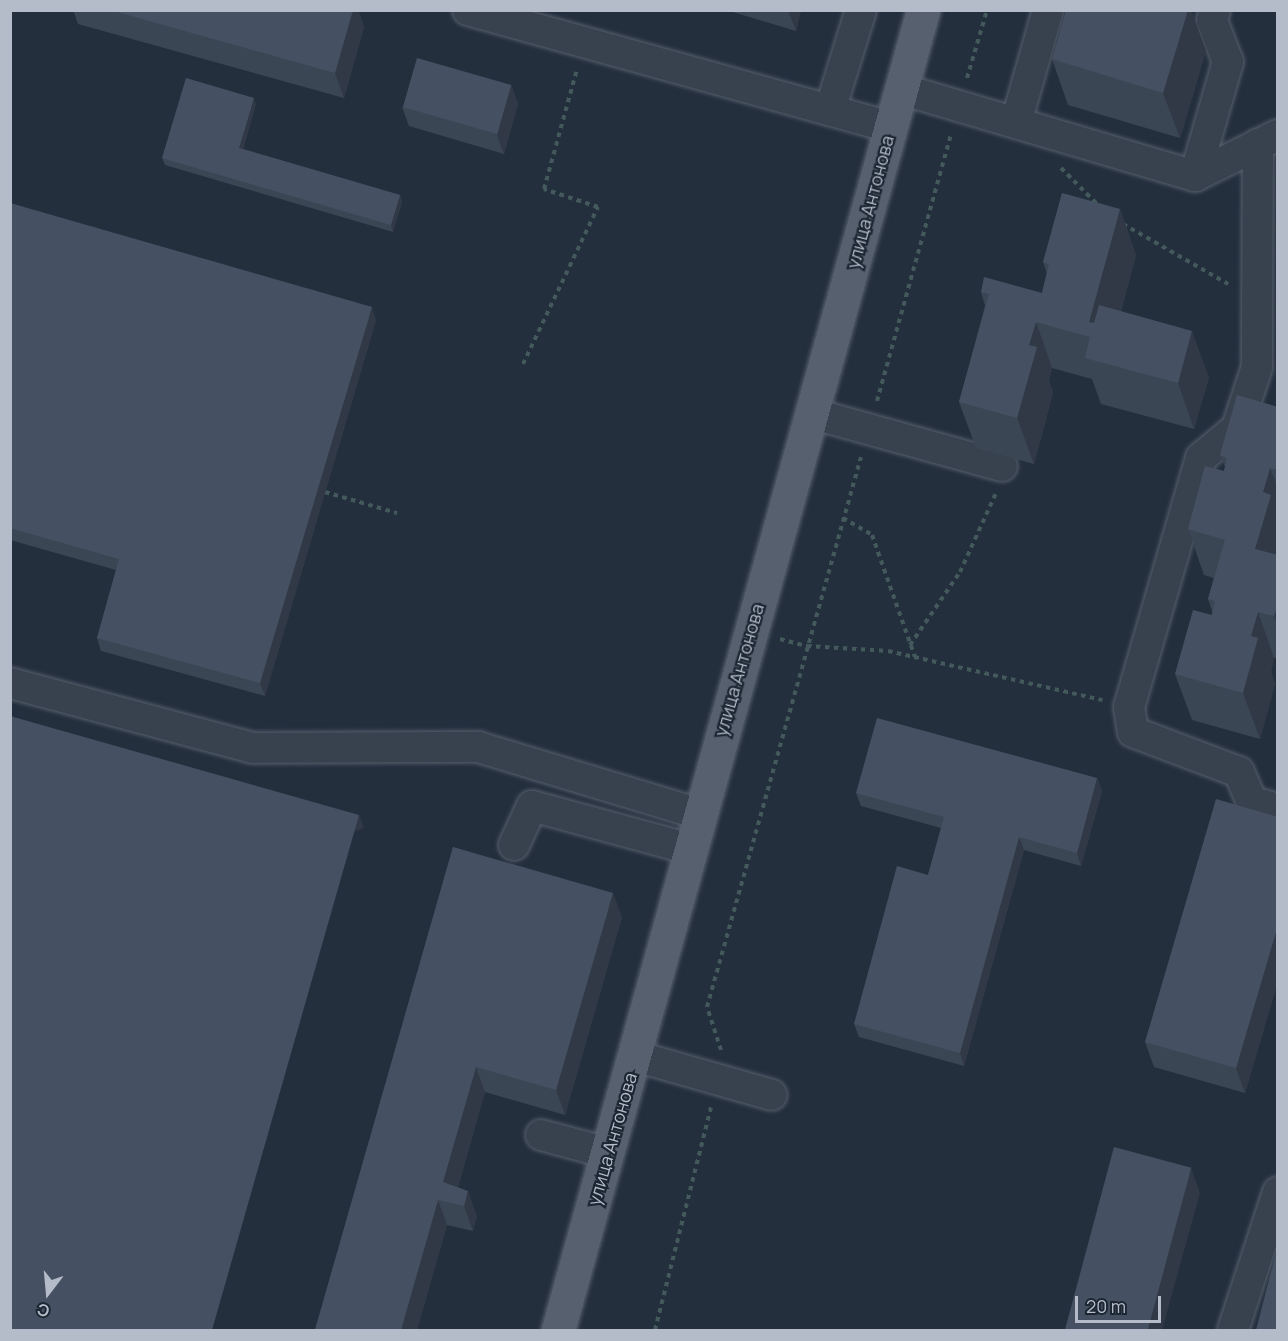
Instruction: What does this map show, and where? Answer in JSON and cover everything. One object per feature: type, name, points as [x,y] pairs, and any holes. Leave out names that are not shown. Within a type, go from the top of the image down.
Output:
[{"type":"main road","name":"улица Антонова","points":[[558,1330],[635,1056],[699,814],[814,414],[923,10]]},
{"type":"lane","points":[[468,10],[508,16],[585,43],[890,127]]},
{"type":"lane","points":[[830,110],[861,10]]},
{"type":"lane","points":[[1016,123],[1048,10]]},
{"type":"lane","points":[[1195,176],[1228,62],[1212,21],[1215,10]]},
{"type":"lane","points":[[901,89],[1195,176],[1268,139],[1264,315],[1257,367],[1237,428],[1201,458],[1129,706],[1133,732],[1239,772],[1251,802],[1278,809]]},
{"type":"lane","points":[[814,414],[1002,466]]},
{"type":"lane","points":[[10,683],[252,748],[478,747],[699,814]]},
{"type":"lane","points":[[514,845],[532,806],[690,849]]},
{"type":"lane","points":[[635,1056],[772,1095]]},
{"type":"lane","points":[[541,1136],[608,1153]]},
{"type":"lane","points":[[1233,1330],[1278,1192]]},
{"type":"path","points":[[655,1330],[723,1056],[707,1007],[958,106],[987,10]]},
{"type":"path","points":[[523,364],[598,207],[544,189],[585,43]]},
{"type":"path","points":[[1059,165],[1101,207]]},
{"type":"path","points":[[1119,222],[1264,315]]},
{"type":"path","points":[[910,645],[960,572],[995,498],[1002,466]]},
{"type":"path","points":[[325,492],[397,513]]},
{"type":"path","points":[[843,518],[872,535],[915,658]]},
{"type":"path","points":[[751,630],[807,646],[915,658],[1129,706]]},
{"type":"building","points":[[110,10],[353,10],[335,73]]},
{"type":"building","points":[[1066,10],[1188,10],[1163,93],[1052,59]]},
{"type":"building","points":[[417,58],[511,85],[497,134],[403,107]]},
{"type":"building","points":[[186,78],[254,98],[239,148],[400,195],[391,225],[162,158]]},
{"type":"building","points":[[1062,193],[1120,209],[1089,322],[1094,323],[1099,305],[1192,331],[1178,383],[1085,358],[1090,337],[1036,322],[1029,345],[1037,347],[1017,418],[959,402],[989,294],[981,292],[984,277],[1042,293],[1049,264],[1043,262]]},
{"type":"building","points":[[10,203],[372,307],[260,683],[97,638],[119,559],[10,528]]},
{"type":"building","points":[[1237,395],[1278,407],[1278,470],[1270,468],[1263,492],[1271,495],[1255,549],[1278,555],[1278,604],[1274,616],[1258,612],[1251,636],[1258,638],[1243,693],[1175,674],[1193,610],[1212,615],[1215,601],[1208,599],[1225,540],[1188,529],[1205,466],[1224,471],[1227,458],[1220,455]]},
{"type":"building","points":[[10,716],[359,815],[212,1330],[10,1330]]},
{"type":"building","points":[[877,718],[1097,778],[1077,853],[1019,837],[960,1053],[854,1024],[897,866],[928,875],[944,817],[856,793]]},
{"type":"building","points":[[1216,799],[1278,817],[1278,925],[1236,1068],[1145,1042]]},
{"type":"building","points":[[453,847],[613,893],[556,1090],[476,1067],[443,1182],[468,1191],[464,1206],[438,1200],[401,1330],[315,1330]]},
{"type":"building","points":[[1114,1147],[1191,1168],[1148,1330],[1065,1330]]},
{"type":"building","points":[[1278,1245],[1278,1330],[1256,1330]]}]
